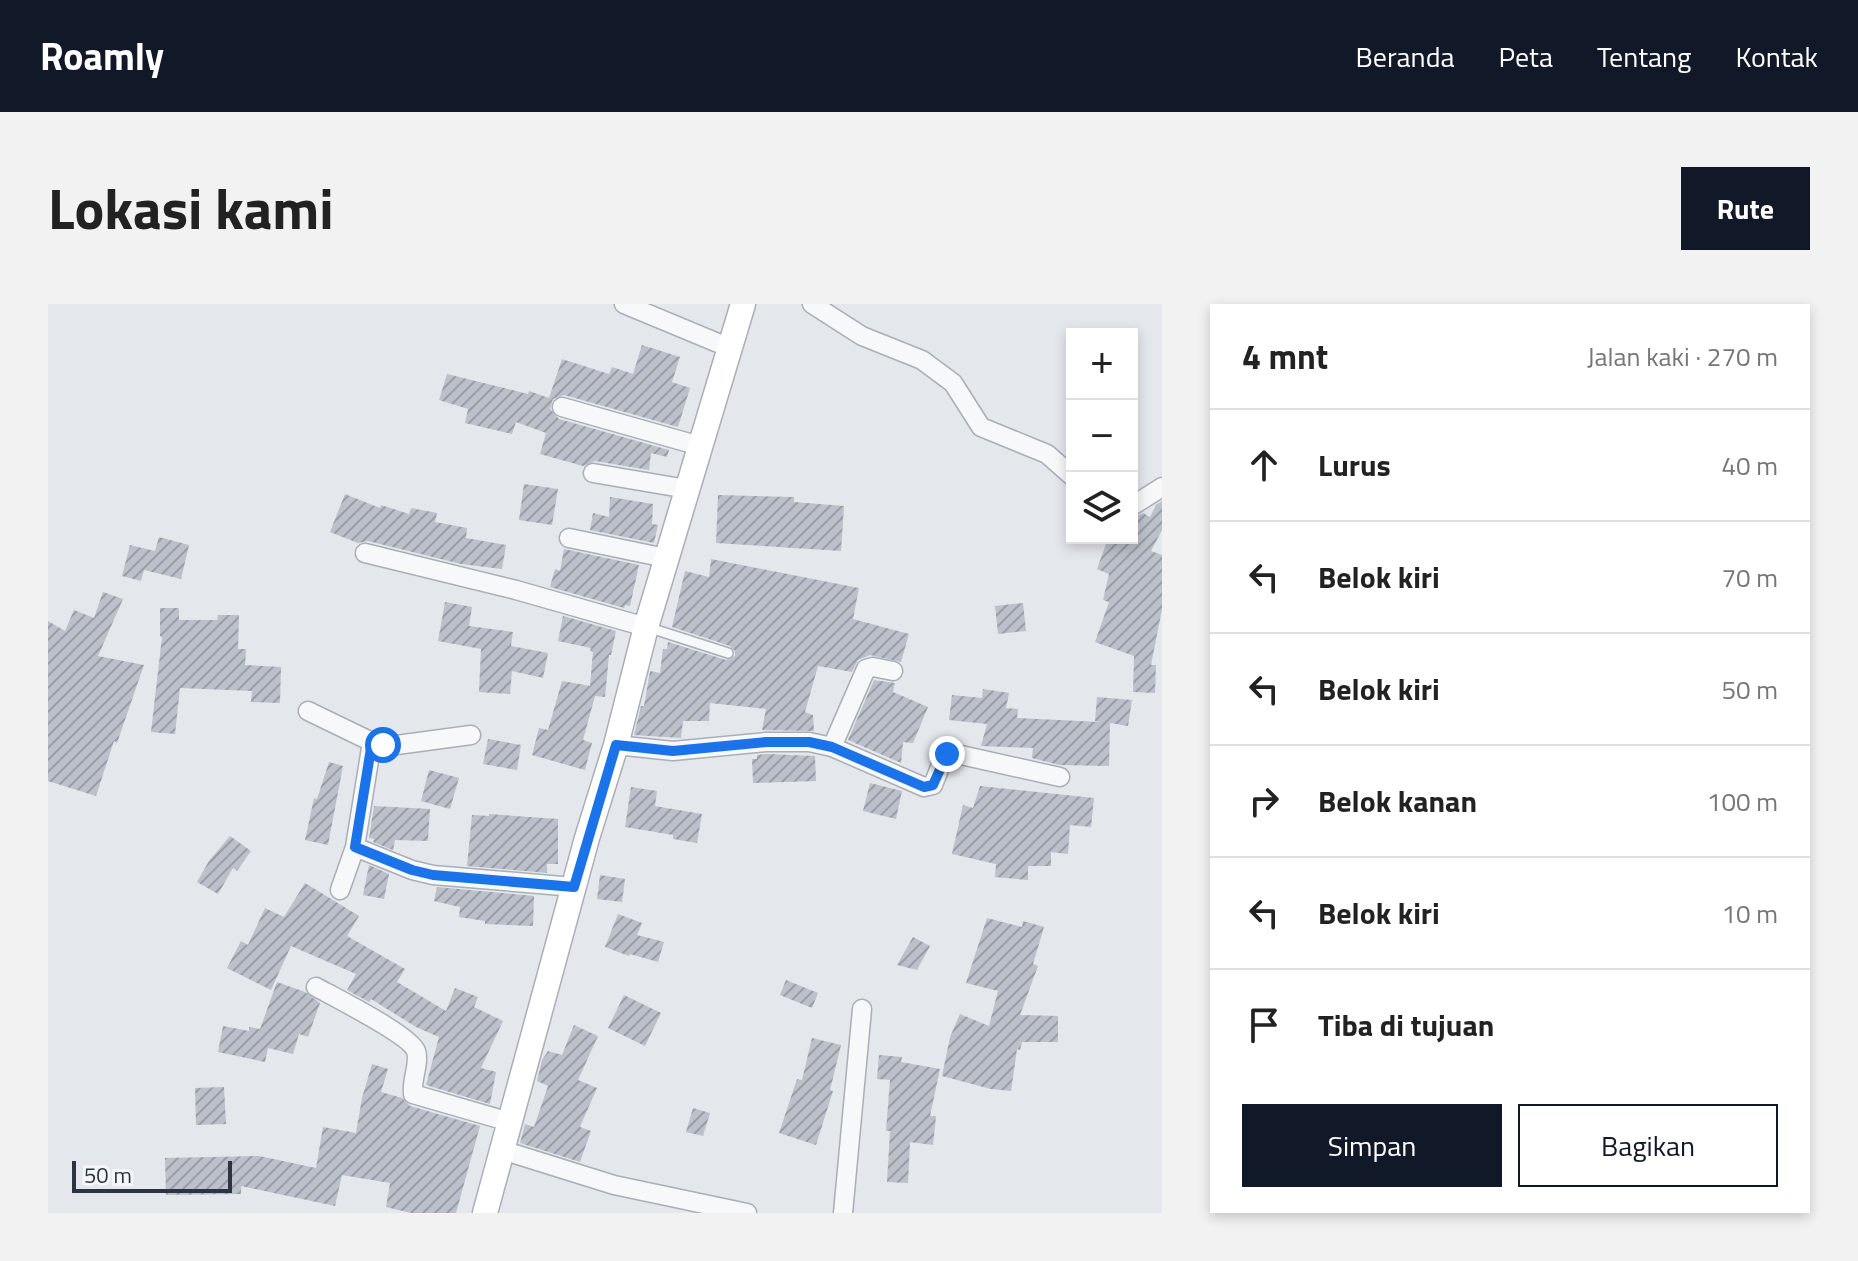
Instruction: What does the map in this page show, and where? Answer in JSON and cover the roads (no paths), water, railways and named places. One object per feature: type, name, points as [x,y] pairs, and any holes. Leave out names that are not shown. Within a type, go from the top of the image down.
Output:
[{"type":"main road","points":[[485,1213],[646,627],[743,304]]},
{"type":"street","points":[[624,304],[730,348]]},
{"type":"street","points":[[812,304],[862,336],[930,365],[953,383],[981,427],[1047,454],[1067,472]]},
{"type":"street","points":[[562,407],[700,446]]},
{"type":"street","points":[[593,473],[687,489]]},
{"type":"street","points":[[1138,502],[1162,487]]},
{"type":"street","points":[[569,538],[666,558]]},
{"type":"street","points":[[365,553],[516,590],[646,627]]},
{"type":"street","points":[[832,747],[866,669],[873,667],[893,671]]},
{"type":"street","points":[[308,711],[372,742],[395,746],[471,735]]},
{"type":"street","points":[[340,890],[355,847],[372,742]]},
{"type":"street","points":[[616,745],[673,751],[766,742],[809,742],[832,747],[924,787],[933,785],[944,757],[952,753],[1060,777]]},
{"type":"street","points":[[355,847],[433,875],[574,887]]},
{"type":"street","points":[[316,987],[367,1015],[412,1045],[417,1057],[413,1094],[510,1122]]},
{"type":"street","points":[[843,1213],[862,1009]]},
{"type":"street","points":[[502,1150],[614,1185],[747,1213]]},
{"type":"lane","points":[[646,627],[728,653]]}]
